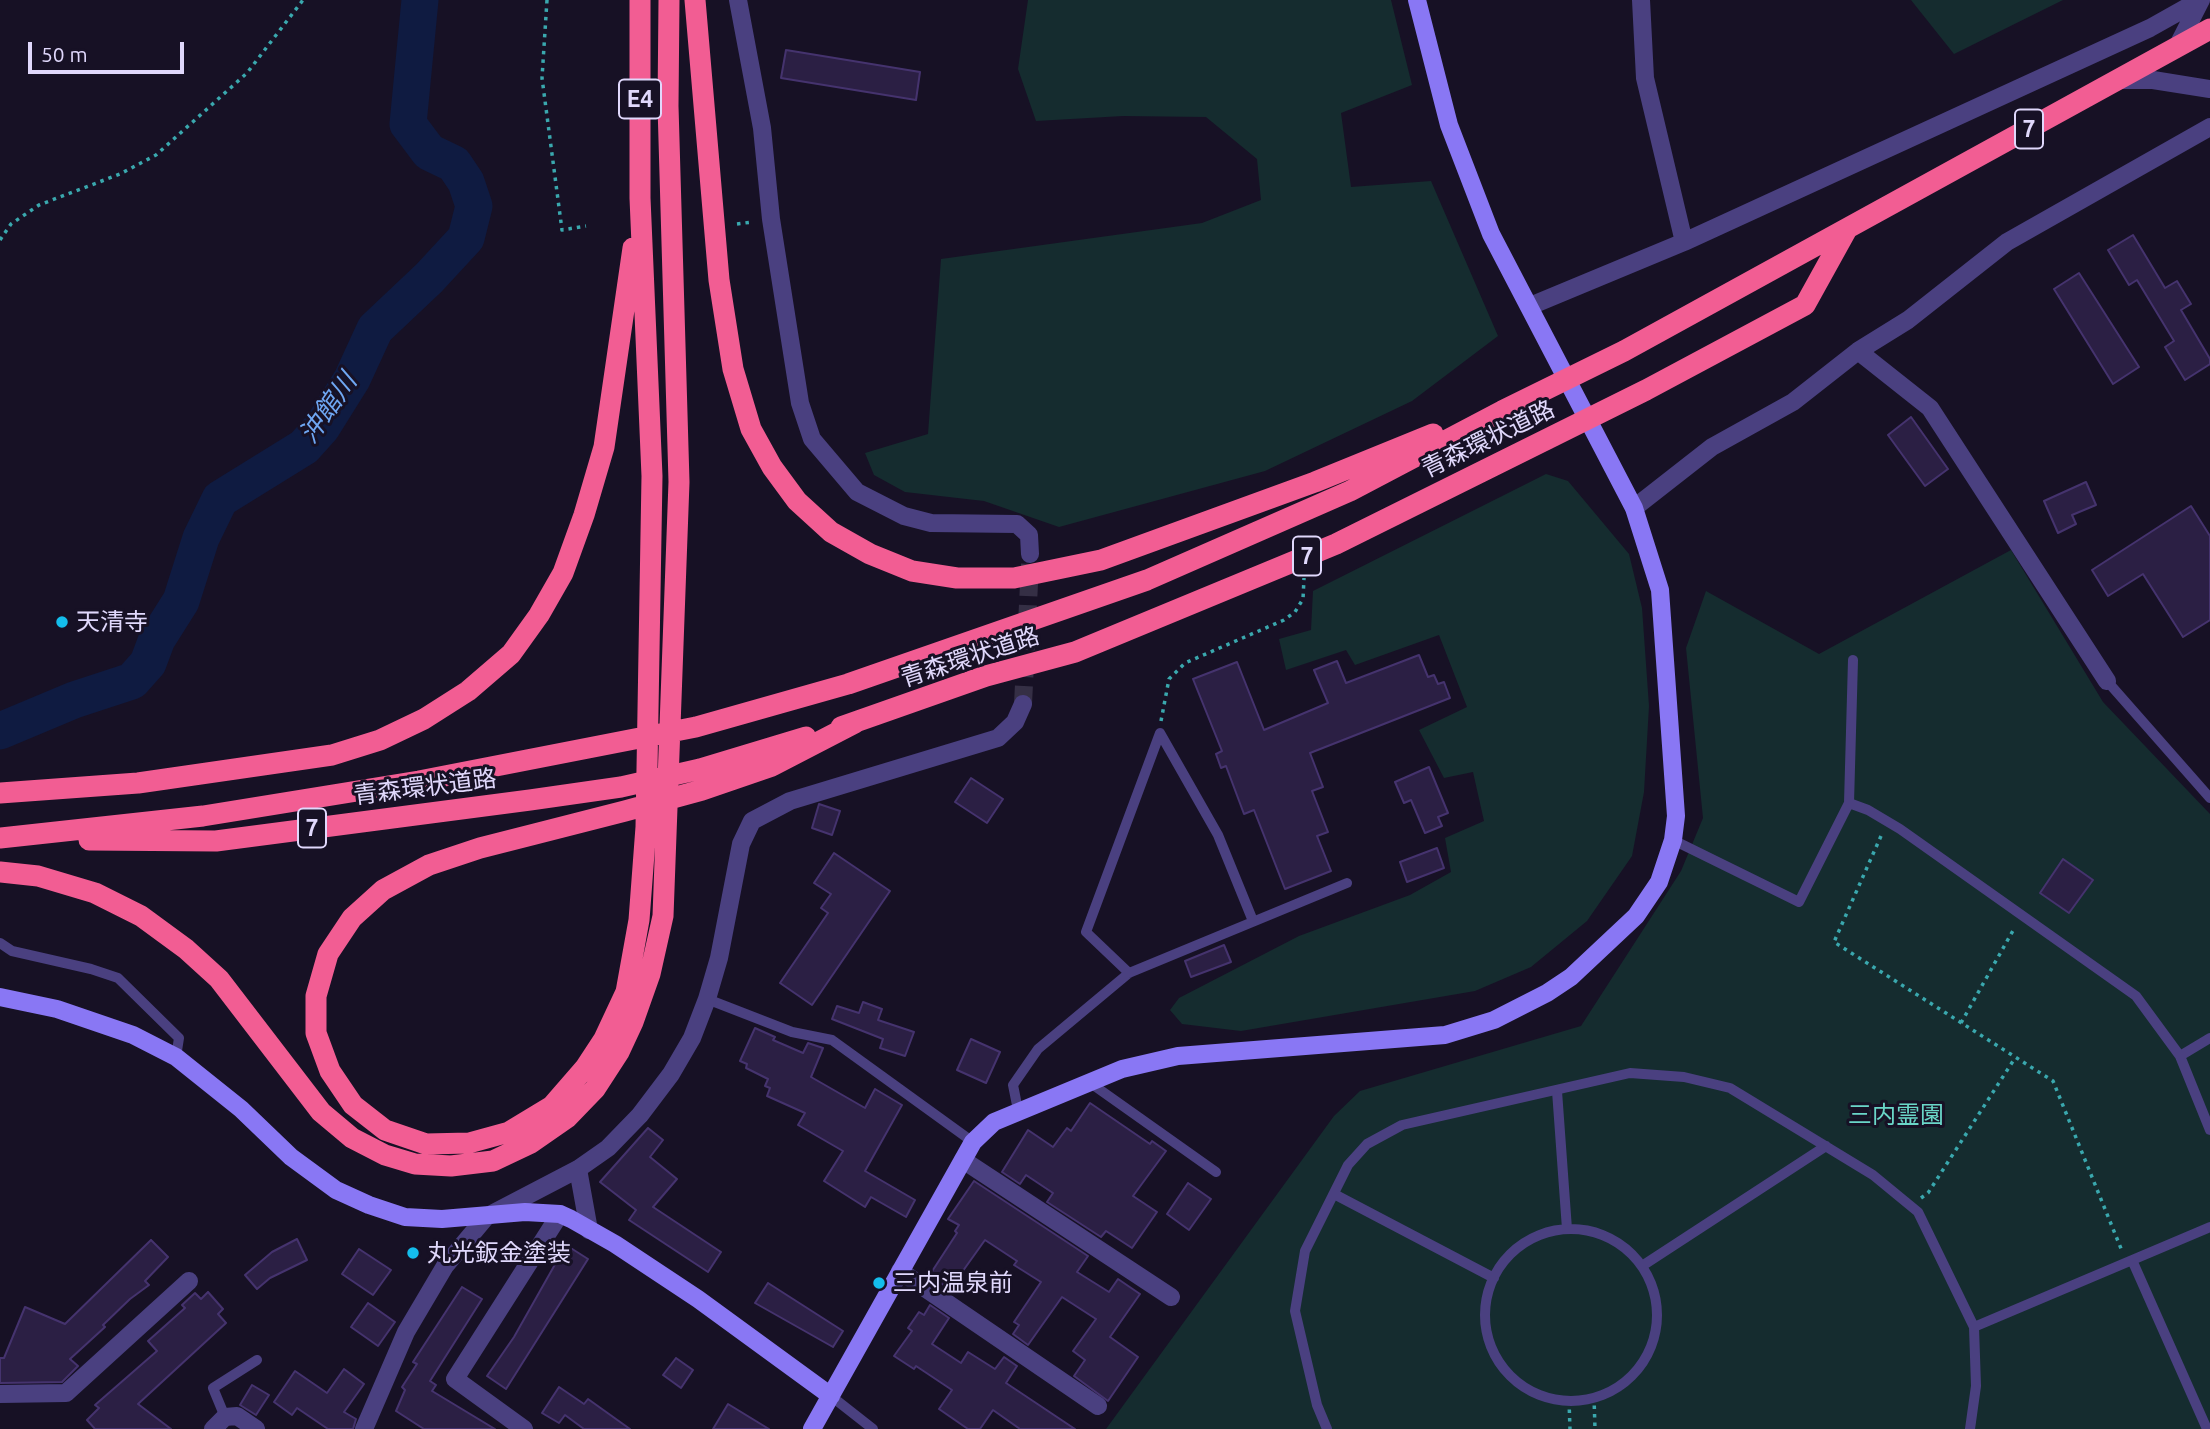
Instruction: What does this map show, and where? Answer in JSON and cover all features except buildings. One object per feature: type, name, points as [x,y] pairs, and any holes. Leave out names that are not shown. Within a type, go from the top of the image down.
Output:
[{"type":"highway","name":"E4","points":[[640,0],[640,198]]},
{"type":"highway","name":"E4","points":[[0,872],[38,876],[95,894],[141,916],[186,949],[219,979],[321,1112],[352,1138],[384,1155],[415,1164],[451,1166],[493,1161],[531,1143],[567,1118],[595,1089],[619,1052],[633,1022],[650,974],[663,916],[679,482],[670,196],[669,0]]},
{"type":"highway","points":[[695,0],[719,280],[733,369],[751,429],[772,467],[797,501],[831,532],[870,554],[912,571],[957,578],[1014,578],[1101,560],[1315,482],[1432,434],[1502,411]]},
{"type":"highway","name":"青森環状道路","points":[[0,839],[203,816],[419,781],[696,727],[848,684],[1147,580],[1350,491],[1624,351],[2210,29]]},
{"type":"highway","points":[[5,793],[138,783],[332,755],[380,740],[424,719],[468,691],[511,653],[539,615],[563,573],[604,447],[640,198]]},
{"type":"highway","points":[[640,198],[652,490],[646,827],[639,920],[626,992],[604,1039],[585,1068],[552,1105],[509,1132],[469,1143],[426,1144],[385,1130],[353,1105],[330,1070],[316,1033],[316,996],[328,954],[352,918],[383,890],[429,865],[480,848],[625,811],[702,790],[772,766],[855,723]]},
{"type":"highway","name":"青森環状道路","points":[[0,839],[216,841],[621,787],[699,769],[855,723],[986,676],[1075,652],[1188,608],[1336,544],[1510,458],[1805,305],[1847,229]]},
{"type":"street","points":[[738,0],[762,128],[771,219],[800,403],[812,439],[857,492],[904,516],[931,523],[1017,524],[1029,535],[1030,554]]},
{"type":"street","points":[[812,1429],[973,1142],[994,1122],[1122,1069],[1178,1056],[1445,1035],[1494,1020],[1547,993],[1571,977],[1636,916],[1659,882],[1673,840],[1675,782],[1660,590],[1634,508],[1491,234],[1448,125],[1417,0]]},
{"type":"street","points":[[1641,0],[1646,78],[1684,242]]},
{"type":"street","points":[[1530,306],[1684,242],[2150,28],[2201,0]]},
{"type":"street","points":[[2177,47],[2201,0]]},
{"type":"street","points":[[2118,80],[2153,80],[2210,89]]},
{"type":"street","points":[[1634,508],[1712,447],[1793,402],[1858,351],[1908,320],[2007,242],[2210,127]]},
{"type":"street","points":[[1858,351],[1930,408],[2107,681]]},
{"type":"street","points":[[364,1429],[406,1332],[445,1266],[486,1217],[578,1169],[608,1148],[640,1115],[663,1085],[692,1038],[707,999],[719,958],[741,844],[752,821],[790,801],[998,738],[1015,722],[1023,704]]},
{"type":"street","points":[[0,997],[57,1009],[133,1035],[176,1057],[241,1110],[291,1157],[336,1190],[405,1217],[442,1219],[525,1212],[559,1214],[698,1299],[831,1396]]},
{"type":"street","points":[[963,1160],[1171,1297]]},
{"type":"street","points":[[578,1169],[589,1230]]},
{"type":"street","points":[[524,1429],[455,1379],[559,1214]]},
{"type":"street","points":[[900,1271],[1098,1406]]},
{"type":"street","points":[[0,1394],[66,1393],[189,1281]]},
{"type":"street","points":[[219,1423],[236,1416],[256,1429]]},
{"type":"lane","points":[[1673,840],[1799,902],[1849,803],[1853,660]]},
{"type":"lane","points":[[2107,681],[2210,798]]},
{"type":"lane","points":[[1160,733],[1218,835],[1253,921]]},
{"type":"lane","points":[[1129,974],[1086,932],[1160,733]]},
{"type":"lane","points":[[1849,803],[1888,822],[2136,996],[2180,1056],[2210,1130]]},
{"type":"lane","points":[[1018,1110],[1013,1085],[1038,1049],[1129,974],[1347,883]]},
{"type":"lane","points":[[0,943],[12,951],[118,978],[179,1038],[176,1057]]},
{"type":"lane","points":[[707,999],[792,1032],[832,1040],[973,1142]]},
{"type":"lane","points":[[2180,1056],[2210,1038]]},
{"type":"lane","points":[[1327,1429],[1317,1405],[1295,1311],[1305,1251],[1348,1166],[1367,1144],[1402,1125],[1630,1073],[1684,1077],[1730,1088],[1873,1175],[1918,1212],[1974,1327],[1976,1386],[1970,1429]]},
{"type":"lane","points":[[1089,1082],[1216,1172]]},
{"type":"lane","points":[[1557,1091],[1567,1229]]},
{"type":"lane","points":[[1642,1265],[1826,1146]]},
{"type":"lane","points":[[1334,1194],[1494,1278]]},
{"type":"lane","points":[[1974,1327],[2210,1227]]},
{"type":"lane","points":[[1567,1229],[1596,1232],[1622,1245],[1642,1265],[1656,1302],[1657,1321],[1650,1350],[1634,1375],[1610,1392],[1594,1397],[1556,1401],[1531,1392],[1510,1376],[1494,1355],[1486,1329],[1486,1303],[1494,1278],[1506,1259],[1524,1244],[1544,1233],[1567,1229]]},
{"type":"lane","points":[[2129,1261],[2207,1429]]},
{"type":"lane","points":[[219,1423],[213,1388],[257,1360]]},
{"type":"lane","points":[[831,1396],[873,1429]]},
{"type":"path","points":[[0,240],[11,224],[39,205],[120,174],[156,155],[247,73],[303,0]]},
{"type":"path","points":[[548,0],[542,78],[562,230],[586,226]]},
{"type":"path","points":[[1160,733],[1169,679],[1185,663],[1284,620],[1295,612],[1303,599],[1305,576]]},
{"type":"path","points":[[1888,822],[1833,942],[2053,1082],[2129,1261]]},
{"type":"path","points":[[1961,1023],[2022,915]]},
{"type":"path","points":[[1910,1205],[1928,1193],[2015,1058]]},
{"type":"path","points":[[1594,1397],[1595,1429]]},
{"type":"path","points":[[1569,1401],[1570,1429]]},
{"type":"green space","points":[[1028,0],[1391,0],[1412,85],[1341,113],[1351,187],[1431,181],[1498,336],[1412,401],[1265,471],[1059,527],[984,501],[905,492],[874,475],[865,453],[928,434],[941,259],[1202,223],[1261,200],[1257,159],[1206,117],[1123,116],[1036,121],[1018,69]]},
{"type":"green space","points":[[1911,0],[2063,0],[1954,54]]},
{"type":"green space","points":[[1546,474],[1568,481],[1629,554],[1642,608],[1649,706],[1644,792],[1632,856],[1587,921],[1531,967],[1475,991],[1241,1031],[1182,1024],[1170,1010],[1179,998],[1299,936],[1410,895],[1451,872],[1445,838],[1484,821],[1473,772],[1444,778],[1419,730],[1467,707],[1439,635],[1355,665],[1346,650],[1286,670],[1279,639],[1311,630],[1313,591]]},
{"type":"green space","name":"三内霊園","points":[[2011,550],[2103,702],[2210,814],[2210,1429],[1106,1429],[1334,1116],[1360,1091],[1581,1026],[1681,871],[1703,818],[1686,648],[1706,591],[1819,654]]},
{"type":"waterway","name":"沖館川","points":[[0,731],[74,700],[132,681],[148,663],[157,639],[181,601],[201,538],[220,499],[304,447],[322,427],[352,379],[375,329],[429,278],[466,238],[474,206],[466,182],[454,164],[429,152],[408,124],[420,0]]},
{"type":"tunnel","points":[[1023,704],[1030,564]]},
{"type":"place","name":"天清寺","points":[[62,622]]},
{"type":"place","name":"丸光鈑金塗装","points":[[413,1253]]},
{"type":"place","name":"三内温泉前","points":[[879,1283]]}]
